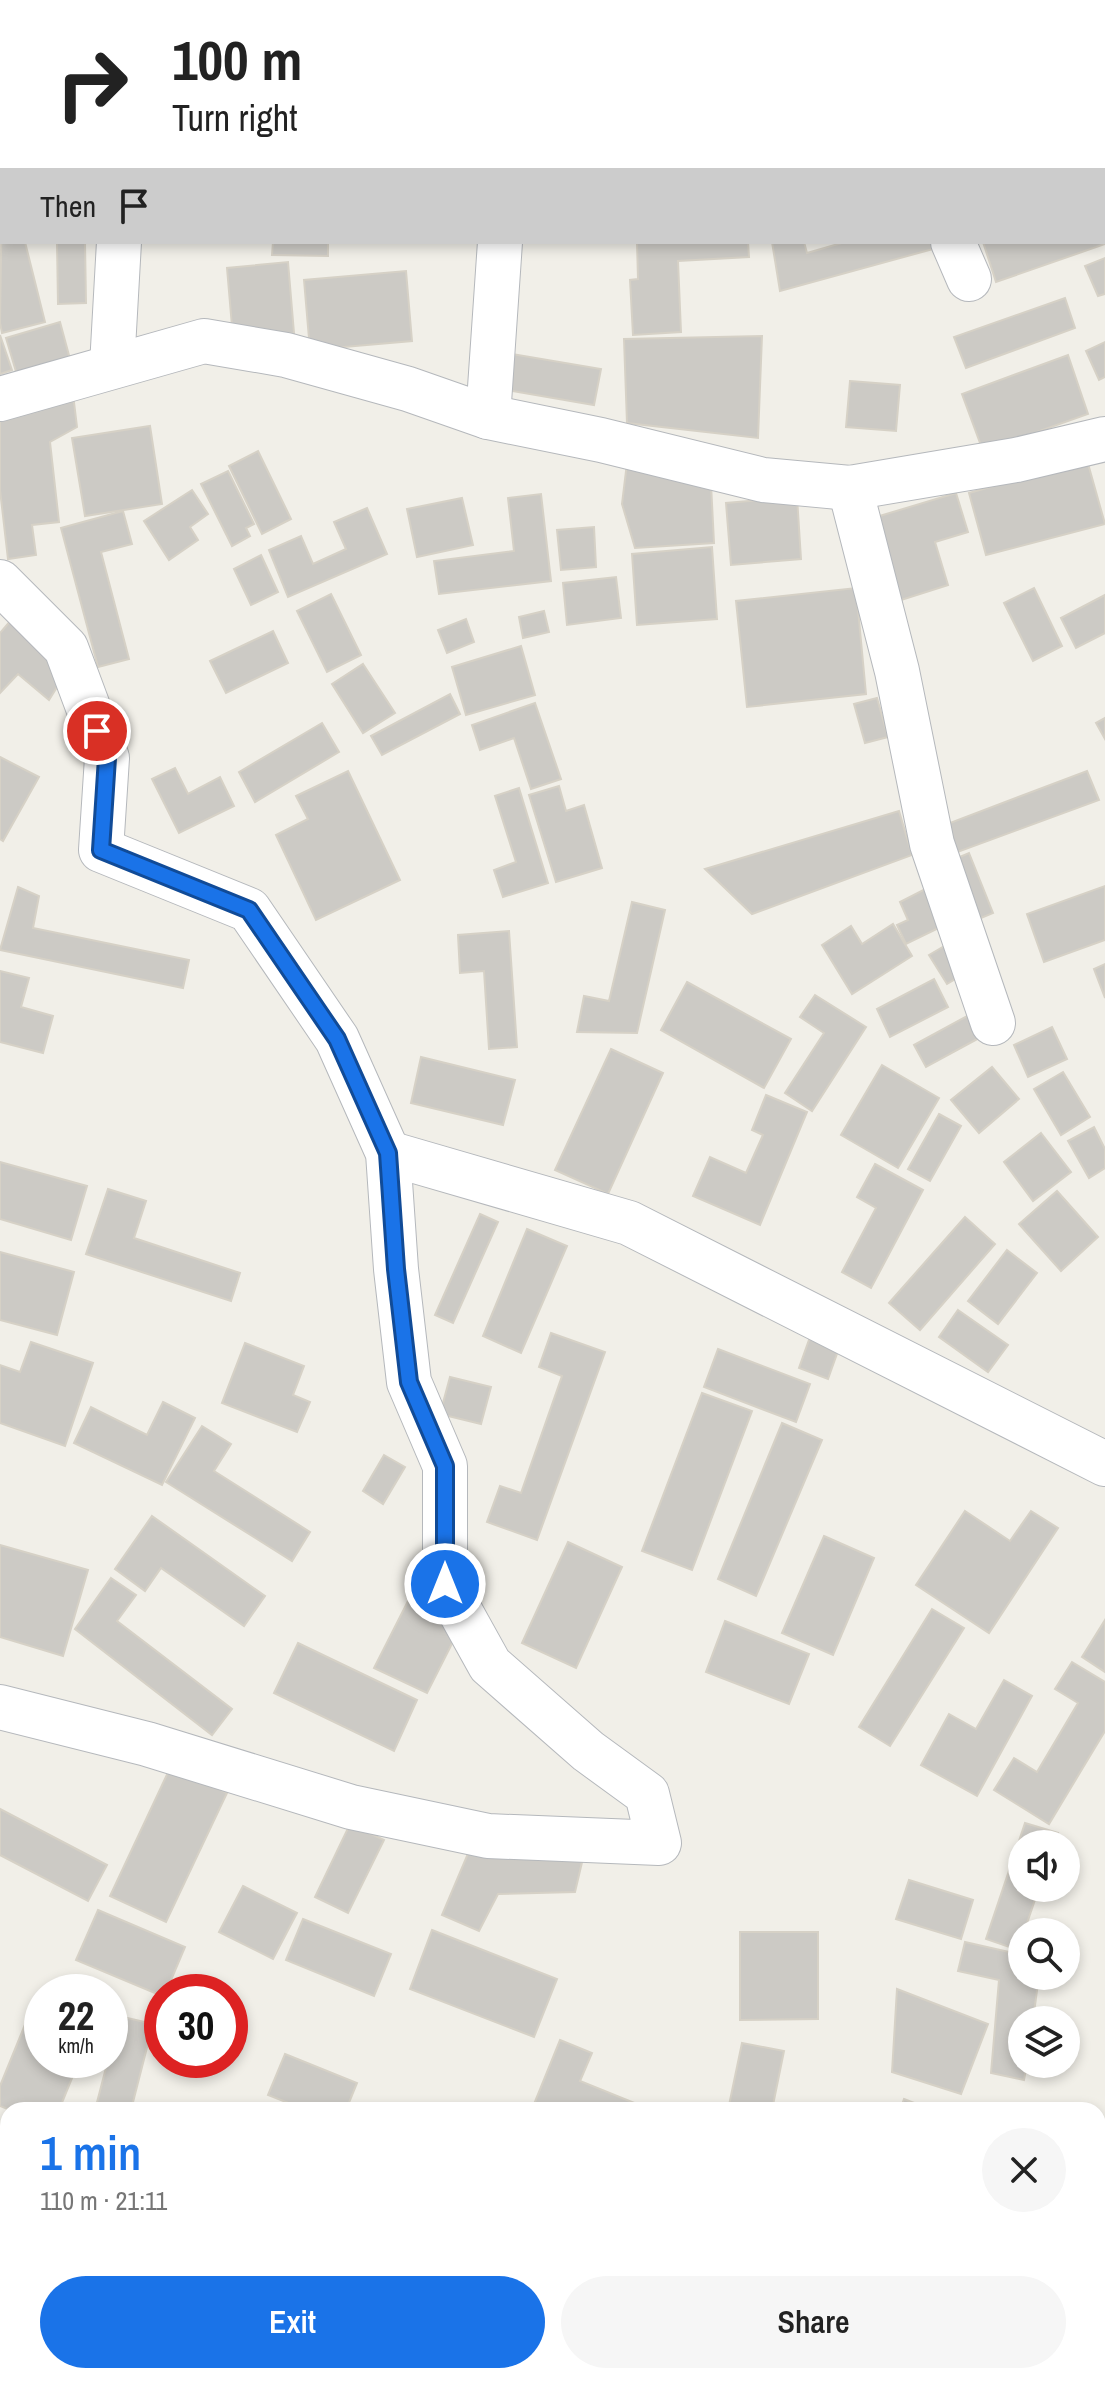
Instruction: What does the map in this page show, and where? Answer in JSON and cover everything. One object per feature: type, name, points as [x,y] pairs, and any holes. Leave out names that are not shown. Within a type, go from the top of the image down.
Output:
[{"type":"street","points":[[112,366],[119,244]]},
{"type":"street","points":[[488,417],[500,244]]},
{"type":"street","points":[[0,399],[204,341],[286,355],[408,389],[488,417],[601,440],[763,480],[850,488],[1016,460],[1105,439]]},
{"type":"street","points":[[850,488],[897,671],[932,844],[993,1023]]},
{"type":"street","points":[[0,582],[66,648],[107,758],[101,850],[249,910],[337,1039],[388,1153],[396,1269],[409,1382],[445,1466],[445,1584],[490,1665],[588,1751],[647,1794],[659,1843],[488,1836],[351,1807],[147,1744],[0,1707]]},
{"type":"street","points":[[388,1153],[629,1223],[1105,1464]]},
{"type":"building","points":[[1,244],[26,244],[45,322],[2,333]]},
{"type":"building","points":[[57,244],[85,244],[86,303],[58,304]]},
{"type":"building","points":[[273,244],[328,244],[328,256],[272,255]]},
{"type":"building","points":[[637,244],[748,244],[749,257],[678,261],[681,332],[633,335],[630,280],[638,279]]},
{"type":"building","points":[[772,244],[805,244],[807,253],[838,244],[932,244],[933,249],[780,291]]},
{"type":"building","points":[[984,244],[1105,244],[996,282]]},
{"type":"building","points":[[1105,258],[1105,294],[1098,296],[1085,266]]},
{"type":"building","points":[[288,262],[294,333],[233,338],[227,268]]},
{"type":"building","points":[[406,271],[412,341],[310,350],[304,280]]},
{"type":"building","points":[[1065,298],[1075,328],[966,368],[954,337]]},
{"type":"building","points":[[60,322],[70,359],[17,375],[6,338]]},
{"type":"building","points":[[0,335],[12,370],[0,374]]},
{"type":"building","points":[[762,336],[758,438],[627,423],[624,339]]},
{"type":"building","points":[[1105,342],[1105,377],[1099,380],[1086,351]]},
{"type":"building","points":[[512,354],[601,369],[594,405],[507,390]]},
{"type":"building","points":[[1068,355],[1088,414],[983,451],[962,394]]},
{"type":"building","points":[[850,381],[900,385],[896,431],[846,427]]},
{"type":"building","points":[[73,394],[77,427],[50,442],[59,522],[32,525],[36,555],[8,559],[0,490],[0,421]]},
{"type":"building","points":[[150,426],[162,504],[85,516],[72,438]]},
{"type":"building","points":[[258,451],[291,519],[262,534],[229,466]]},
{"type":"building","points":[[1087,460],[1105,524],[986,555],[969,493]]},
{"type":"building","points":[[627,463],[711,484],[714,543],[635,548],[622,504]]},
{"type":"building","points":[[228,471],[254,524],[246,528],[250,536],[232,546],[201,484]]},
{"type":"building","points":[[192,490],[208,514],[190,527],[198,540],[169,560],[144,521]]},
{"type":"building","points":[[956,493],[968,532],[935,542],[948,585],[898,601],[873,518]]},
{"type":"building","points":[[541,494],[551,581],[439,594],[434,561],[514,551],[508,498]]},
{"type":"building","points":[[797,497],[801,559],[731,565],[726,503]]},
{"type":"building","points":[[462,498],[473,545],[417,557],[407,509]]},
{"type":"building","points":[[367,508],[387,554],[288,597],[269,550],[301,536],[313,564],[346,549],[334,522]]},
{"type":"building","points":[[123,511],[132,544],[101,552],[129,659],[98,667],[61,528]]},
{"type":"building","points":[[594,527],[596,567],[561,570],[557,530]]},
{"type":"building","points":[[712,547],[717,619],[637,625],[632,554]]},
{"type":"building","points":[[261,555],[278,592],[251,605],[234,569]]},
{"type":"building","points":[[616,577],[621,618],[567,625],[563,583]]},
{"type":"building","points":[[856,588],[866,694],[747,707],[736,601]]},
{"type":"building","points":[[1034,588],[1062,646],[1033,661],[1004,603]]},
{"type":"building","points":[[331,594],[361,655],[327,672],[297,611]]},
{"type":"building","points":[[1105,595],[1105,633],[1076,648],[1061,618]]},
{"type":"building","points":[[544,611],[549,632],[523,638],[519,617]]},
{"type":"building","points":[[12,619],[69,668],[49,700],[18,674],[0,693],[0,633]]},
{"type":"building","points":[[466,619],[474,642],[447,653],[438,630]]},
{"type":"building","points":[[273,631],[288,663],[226,693],[210,661]]},
{"type":"building","points":[[521,646],[535,695],[466,715],[452,667]]},
{"type":"building","points":[[363,664],[395,713],[363,733],[332,684]]},
{"type":"building","points":[[450,694],[460,714],[382,755],[371,736]]},
{"type":"building","points":[[877,698],[888,737],[865,743],[854,704]]},
{"type":"building","points":[[535,703],[561,779],[531,789],[514,738],[480,750],[472,725]]},
{"type":"building","points":[[1105,718],[1105,739],[1096,723]]},
{"type":"building","points":[[322,723],[339,752],[255,802],[239,772]]},
{"type":"building","points":[[0,757],[39,777],[3,841],[0,839]]},
{"type":"building","points":[[175,768],[188,794],[220,777],[234,806],[179,833],[152,779]]},
{"type":"building","points":[[348,771],[400,880],[316,920],[276,835],[308,819],[296,796]]},
{"type":"building","points":[[1087,771],[1099,800],[952,854],[942,826]]},
{"type":"building","points":[[559,786],[566,811],[584,805],[602,868],[556,882],[529,795]]},
{"type":"building","points":[[519,788],[548,883],[503,897],[494,870],[516,862],[495,796]]},
{"type":"building","points":[[899,811],[912,855],[752,914],[705,869]]},
{"type":"building","points":[[969,853],[993,913],[974,921],[950,861]]},
{"type":"building","points":[[933,885],[951,922],[906,944],[897,925],[908,920],[900,902]]},
{"type":"building","points":[[1105,886],[1105,940],[1044,962],[1027,914]]},
{"type":"building","points":[[18,887],[39,896],[33,928],[189,960],[183,988],[0,950]]},
{"type":"building","points":[[632,902],[665,910],[637,1033],[577,1032],[584,996],[609,1001]]},
{"type":"building","points":[[893,924],[912,956],[852,994],[822,945],[851,926],[862,944]]},
{"type":"building","points":[[509,931],[517,1047],[489,1049],[484,971],[460,973],[458,935]]},
{"type":"building","points":[[946,945],[964,974],[947,984],[929,955]]},
{"type":"building","points":[[1105,964],[1105,998],[1094,969]]},
{"type":"building","points":[[0,971],[29,978],[21,1007],[53,1016],[43,1053],[0,1042]]},
{"type":"building","points":[[934,979],[948,1007],[890,1037],[877,1009]]},
{"type":"building","points":[[687,982],[791,1039],[764,1088],[661,1030]]},
{"type":"building","points":[[815,995],[866,1027],[812,1111],[785,1093],[824,1033],[800,1017]]},
{"type":"building","points":[[969,1015],[981,1037],[926,1067],[914,1045]]},
{"type":"building","points":[[1052,1027],[1067,1059],[1028,1077],[1014,1045]]},
{"type":"building","points":[[611,1049],[663,1073],[608,1194],[555,1170]]},
{"type":"building","points":[[421,1057],[515,1080],[503,1125],[411,1103]]},
{"type":"building","points":[[882,1065],[939,1098],[898,1168],[841,1135]]},
{"type":"building","points":[[992,1067],[1019,1099],[979,1133],[951,1100]]},
{"type":"building","points":[[1063,1072],[1090,1117],[1061,1135],[1034,1089]]},
{"type":"building","points":[[766,1095],[807,1112],[760,1225],[693,1196],[710,1157],[746,1173],[763,1135],[752,1130]]},
{"type":"building","points":[[939,1114],[961,1126],[930,1181],[908,1169]]},
{"type":"building","points":[[1094,1127],[1105,1149],[1105,1168],[1089,1178],[1068,1141]]},
{"type":"building","points":[[1041,1133],[1071,1172],[1033,1201],[1004,1162]]},
{"type":"building","points":[[0,1162],[87,1186],[71,1240],[0,1219]]},
{"type":"building","points":[[875,1164],[923,1190],[871,1288],[842,1272],[876,1208],[857,1197]]},
{"type":"building","points":[[108,1189],[146,1201],[134,1238],[240,1273],[231,1301],[86,1254]]},
{"type":"building","points":[[1057,1191],[1098,1237],[1061,1271],[1019,1224]]},
{"type":"building","points":[[480,1214],[498,1222],[453,1323],[435,1315]]},
{"type":"building","points":[[965,1217],[995,1244],[920,1330],[889,1303]]},
{"type":"building","points":[[527,1229],[567,1246],[521,1353],[483,1336]]},
{"type":"building","points":[[1007,1250],[1037,1273],[998,1324],[968,1301]]},
{"type":"building","points":[[0,1252],[74,1272],[57,1335],[0,1320]]},
{"type":"building","points":[[958,1310],[1008,1345],[988,1372],[939,1337]]},
{"type":"building","points":[[551,1333],[605,1352],[537,1540],[487,1522],[500,1486],[521,1493],[562,1376],[539,1367]]},
{"type":"building","points":[[810,1337],[839,1348],[828,1379],[799,1368]]},
{"type":"building","points":[[31,1342],[93,1363],[65,1446],[0,1423],[0,1365],[20,1372]]},
{"type":"building","points":[[245,1343],[304,1366],[293,1395],[310,1402],[297,1432],[222,1403]]},
{"type":"building","points":[[718,1349],[810,1384],[796,1422],[704,1387]]},
{"type":"building","points":[[450,1377],[491,1387],[481,1424],[440,1414]]},
{"type":"building","points":[[702,1393],[752,1411],[692,1570],[642,1551]]},
{"type":"building","points":[[163,1402],[195,1418],[162,1485],[74,1443],[91,1407],[147,1435]]},
{"type":"building","points":[[782,1423],[822,1440],[756,1596],[718,1579]]},
{"type":"building","points":[[202,1426],[231,1444],[214,1471],[310,1532],[292,1561],[166,1482]]},
{"type":"building","points":[[384,1455],[405,1467],[383,1504],[363,1491]]},
{"type":"building","points":[[965,1511],[1010,1541],[1031,1511],[1058,1528],[989,1633],[916,1585]]},
{"type":"building","points":[[152,1516],[265,1596],[244,1626],[161,1568],[145,1591],[115,1569]]},
{"type":"building","points":[[824,1536],[874,1558],[833,1655],[782,1633]]},
{"type":"building","points":[[568,1542],[622,1567],[576,1668],[522,1643]]},
{"type":"building","points":[[0,1545],[88,1570],[63,1656],[0,1637]]},
{"type":"building","points":[[111,1578],[136,1595],[117,1621],[232,1709],[212,1735],[75,1629]]},
{"type":"building","points":[[410,1597],[462,1624],[427,1693],[374,1668]]},
{"type":"building","points":[[932,1609],[964,1628],[890,1746],[859,1727]]},
{"type":"building","points":[[1105,1620],[1105,1672],[1082,1657]]},
{"type":"building","points":[[725,1621],[809,1654],[789,1704],[706,1672]]},
{"type":"building","points":[[298,1643],[417,1700],[394,1751],[274,1693]]},
{"type":"building","points":[[1072,1662],[1105,1682],[1105,1731],[1049,1824],[994,1790],[1014,1758],[1037,1772],[1078,1703],[1055,1689]]},
{"type":"building","points":[[1004,1680],[1032,1696],[977,1796],[921,1765],[949,1714],[976,1729]]},
{"type":"building","points":[[171,1766],[227,1793],[166,1922],[110,1896]]},
{"type":"building","points":[[0,1809],[107,1865],[88,1901],[0,1855]]},
{"type":"building","points":[[1025,1823],[1048,1830],[1023,1830]]},
{"type":"building","points":[[350,1824],[384,1840],[348,1913],[315,1897]]},
{"type":"building","points":[[472,1844],[583,1858],[575,1892],[498,1894],[479,1931],[442,1915]]},
{"type":"building","points":[[1008,1874],[1008,1902],[1034,1902],[1029,1918],[1008,1918],[1008,1947],[986,1939]]},
{"type":"building","points":[[909,1880],[973,1900],[961,1939],[896,1919]]},
{"type":"building","points":[[243,1886],[297,1913],[273,1959],[219,1932]]},
{"type":"building","points":[[98,1910],[185,1947],[174,1974],[144,1974],[144,1988],[128,1982],[128,1974],[109,1974],[76,1960]]},
{"type":"building","points":[[303,1919],[391,1954],[374,1996],[286,1960]]},
{"type":"building","points":[[432,1930],[557,1979],[534,2037],[410,1989]]},
{"type":"building","points":[[740,1932],[818,1932],[818,2019],[740,2020]]},
{"type":"building","points":[[965,1942],[1008,1952],[1008,1990],[1037,1990],[1035,2006],[1008,2006],[1008,2077],[991,2073],[999,1980],[958,1971]]},
{"type":"building","points":[[897,1989],[988,2024],[961,2094],[892,2072]]},
{"type":"building","points":[[128,2018],[144,2022],[144,2059],[133,2102],[97,2102],[103,2078],[128,2078]]},
{"type":"building","points":[[24,2027],[24,2078],[72,2078],[62,2102],[0,2102],[0,2086]]},
{"type":"building","points":[[560,2040],[592,2053],[580,2081],[632,2102],[535,2102]]},
{"type":"building","points":[[742,2043],[784,2051],[774,2102],[730,2102]]},
{"type":"building","points":[[285,2054],[357,2083],[349,2102],[286,2102],[268,2095]]},
{"type":"route","points":[[97,731],[107,758],[101,850],[249,910],[337,1039],[388,1153],[396,1269],[409,1382],[445,1466],[445,1584]]}]
